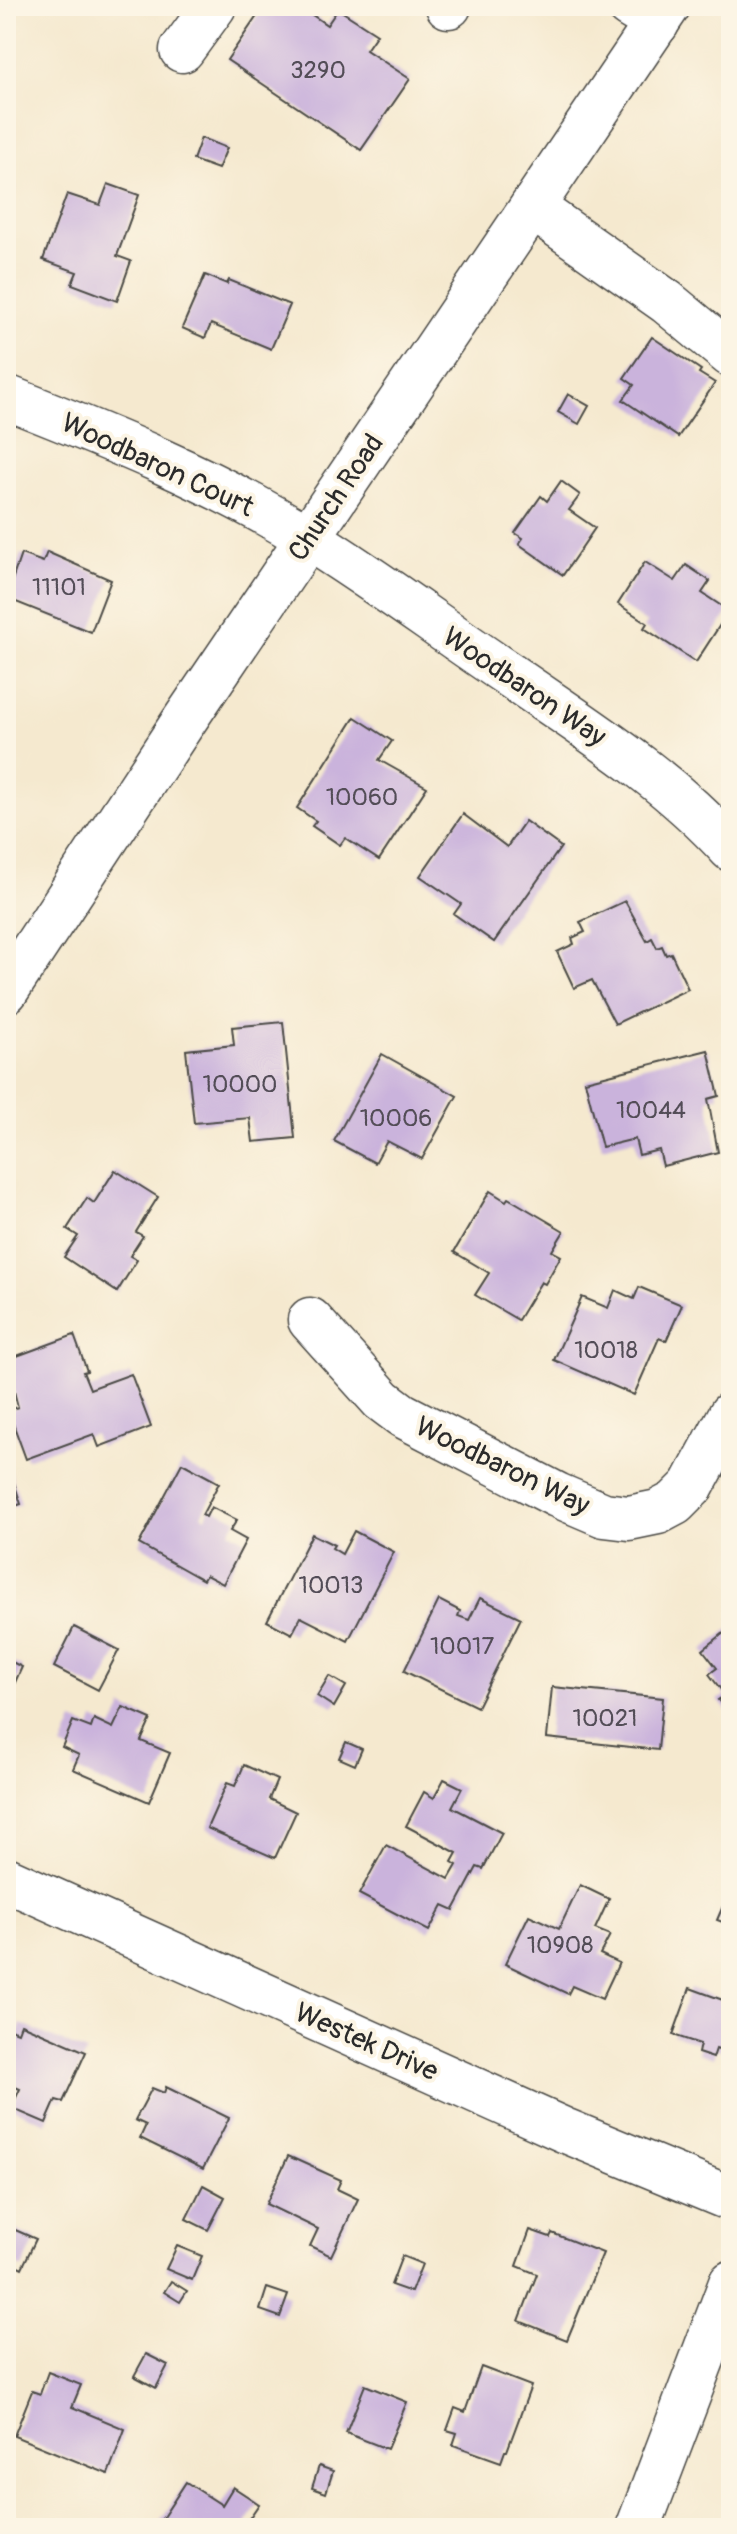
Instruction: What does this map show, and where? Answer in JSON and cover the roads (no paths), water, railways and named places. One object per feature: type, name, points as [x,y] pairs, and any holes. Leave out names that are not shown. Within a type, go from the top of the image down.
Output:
[{"type":"street","points":[[182,50],[214,6]]},
{"type":"street","name":"Church Road","points":[[6,991],[532,207],[651,12]]},
{"type":"street","points":[[532,207],[667,302],[731,355]]},
{"type":"street","name":"Woodbaron Court","points":[[6,397],[129,445],[227,492],[308,538]]},
{"type":"street","name":"Woodbaron Way","points":[[308,538],[647,770],[704,819],[731,849]]},
{"type":"street","name":"Woodbaron Way","points":[[310,1320],[382,1400],[402,1415],[557,1495],[604,1515],[629,1518],[658,1512],[675,1503],[692,1486],[731,1414]]},
{"type":"street","name":"Westek Drive","points":[[6,1879],[564,2130],[731,2199]]},
{"type":"street","points":[[638,2528],[731,2283]]}]
